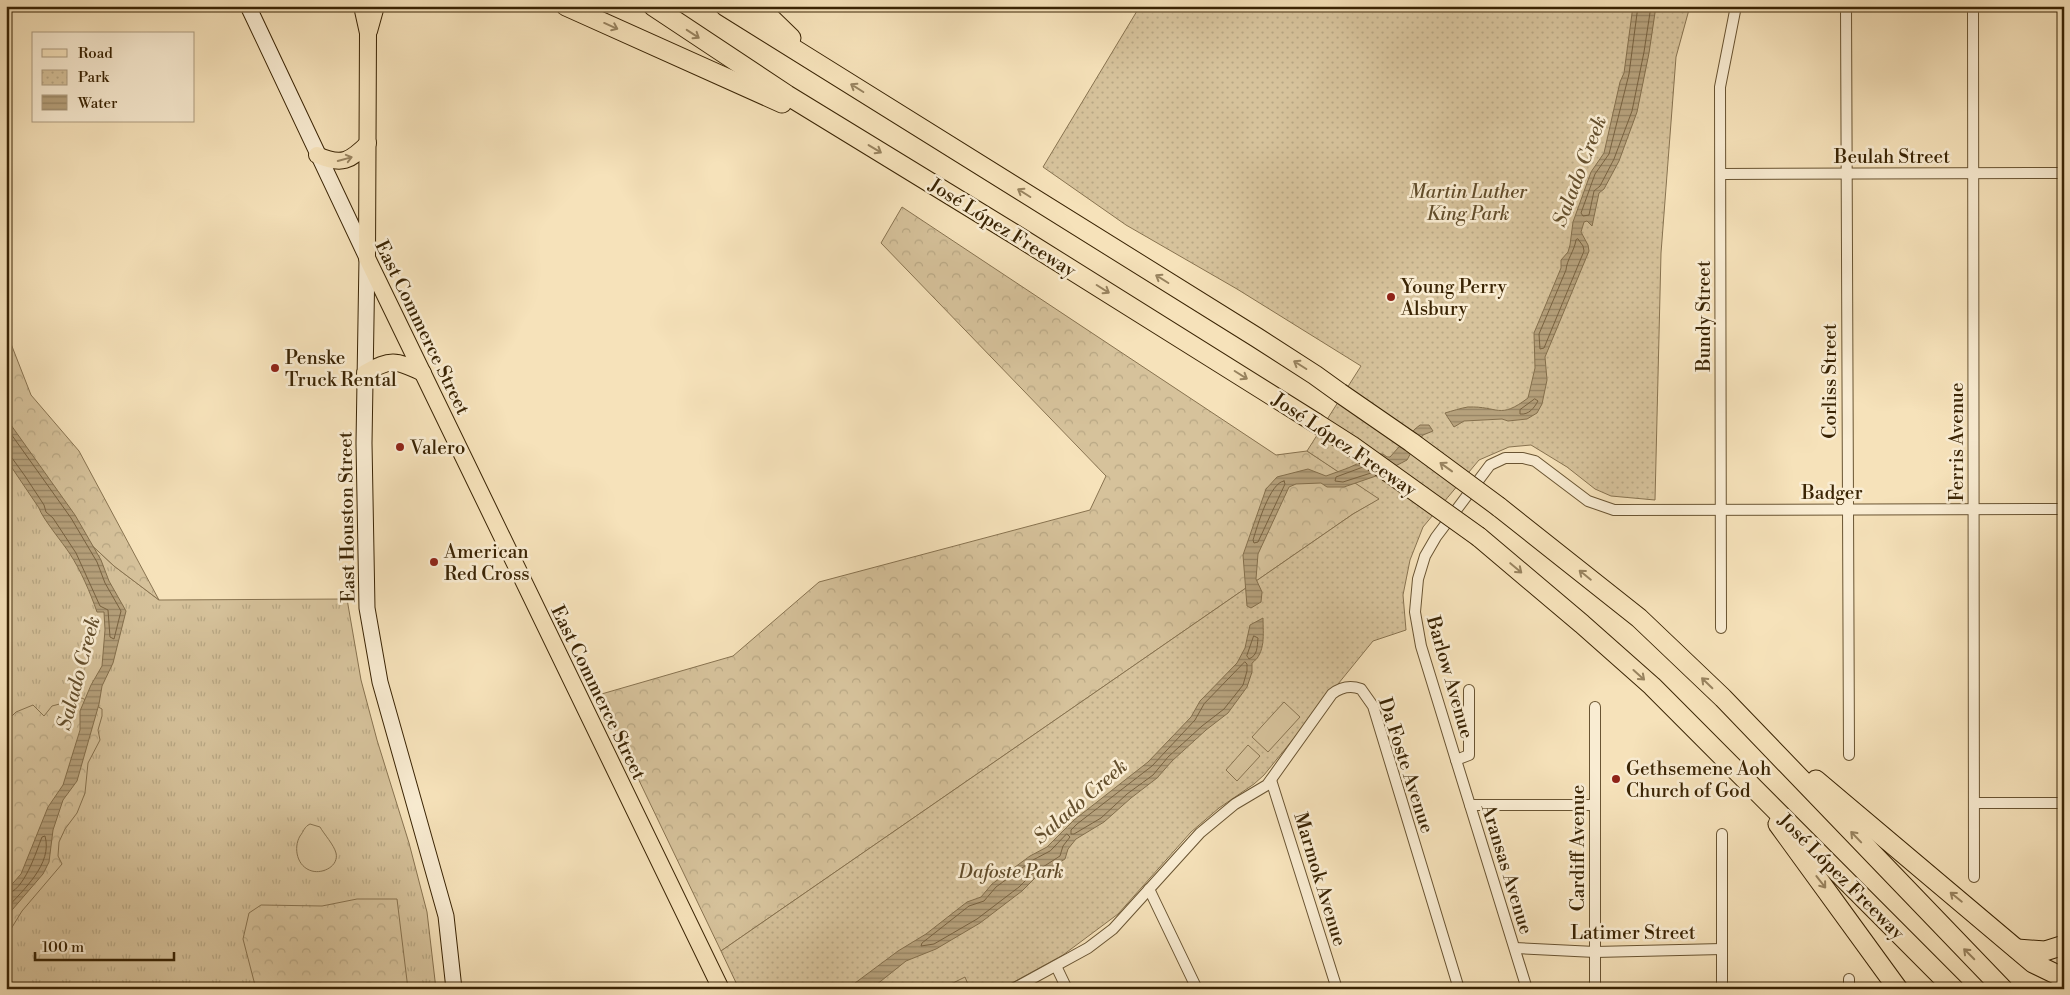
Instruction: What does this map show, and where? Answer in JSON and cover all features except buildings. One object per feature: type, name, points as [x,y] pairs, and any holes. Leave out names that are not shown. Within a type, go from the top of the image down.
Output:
[{"type":"highway","points":[[566,6],[848,132]]},
{"type":"highway","name":"José López Freeway","points":[[653,6],[786,95],[1045,252],[1316,422],[1479,537],[1652,686],[1954,989]]},
{"type":"highway","name":"José López Freeway","points":[[725,6],[1264,343],[1411,442],[1499,507],[1639,618],[1723,698],[2003,989]]},
{"type":"highway","points":[[758,6],[817,63]]},
{"type":"highway","points":[[1723,698],[1859,817],[2033,964],[2064,978]]},
{"type":"highway","points":[[1752,786],[1802,859],[1834,899],[1898,989]]},
{"type":"highway","points":[[2017,949],[2044,951],[2064,945]]},
{"type":"main road","name":"East Commerce Street","points":[[248,6],[367,258],[721,989]]},
{"type":"main road","name":"East Houston Street","points":[[362,6],[368,33],[365,373],[365,563],[367,608],[380,682],[446,916],[454,989]]},
{"type":"main road","name":"East Houston Street","points":[[368,33],[376,6]]},
{"type":"main road","points":[[318,155],[330,160],[340,161],[349,159],[368,143]]},
{"type":"main road","points":[[365,373],[389,362],[398,362],[423,373]]},
{"type":"street","name":"Bundy Street","points":[[1721,628],[1720,87],[1736,6]]},
{"type":"street","name":"Corliss Street","points":[[1846,6],[1849,755]]},
{"type":"street","name":"Ferris Avenue","points":[[1973,6],[1974,877]]},
{"type":"street","name":"Beulah Street","points":[[1721,174],[2064,173]]},
{"type":"street","name":"Barlow Avenue","points":[[1468,690],[1469,755],[1456,760],[1421,646],[1415,612],[1418,579],[1431,545],[1479,477],[1490,465],[1506,458],[1535,461],[1580,495],[1600,506]]},
{"type":"street","name":"Badger","points":[[1600,506],[1614,510],[2064,510]]},
{"type":"street","name":"Da Foste Avenue","points":[[1013,989],[1101,939],[1213,821],[1272,780],[1332,694],[1349,687],[1360,689],[1365,693],[1373,706],[1459,989]]},
{"type":"street","name":"Cardiff Avenue","points":[[1594,989],[1595,706]]},
{"type":"street","name":"Aransas Avenue","points":[[1456,760],[1527,989]]},
{"type":"street","name":"Marmok Avenue","points":[[1272,780],[1337,989]]},
{"type":"street","points":[[1974,803],[2064,803]]},
{"type":"street","points":[[1470,805],[1595,805]]},
{"type":"street","points":[[1722,834],[1722,989]]},
{"type":"street","points":[[1149,889],[1197,989]]},
{"type":"street","name":"Latimer Street","points":[[1515,948],[1595,952],[1722,949]]},
{"type":"street","points":[[1056,966],[1067,989]]},
{"type":"green space","name":"Martin Luther King Park","points":[[1140,6],[1690,6],[1676,57],[1661,253],[1655,500],[1611,496],[1595,489],[1567,467],[1531,445],[1509,447],[1479,460],[1423,527],[1410,560],[1403,595],[1406,630],[1373,641],[1264,775],[1219,808],[1191,832],[1118,914],[1063,955],[1001,989],[739,989],[721,951],[1353,514],[1379,499],[1307,451],[1361,366],[1237,289],[1126,225],[1043,167]]},
{"type":"green space","points":[[902,207],[1276,455],[1307,451],[1380,499],[1353,514],[721,951],[598,695],[733,656],[819,582],[1090,510],[1106,476],[881,243]]},
{"type":"green space","points":[[6,331],[31,395],[79,451],[159,600],[114,566],[54,510],[6,459]]},
{"type":"green space","points":[[6,459],[54,510],[114,566],[159,600],[347,599],[361,680],[377,740],[409,843],[427,912],[436,989],[6,989]]},
{"type":"green space","points":[[82,698],[102,709],[98,730],[100,740],[88,763],[85,793],[77,813],[65,829],[59,842],[58,856],[62,864],[22,911],[6,937],[6,722],[16,712],[33,705],[44,716],[52,706]]},
{"type":"green space","points":[[1284,702],[1300,717],[1268,752],[1252,737]]},
{"type":"green space","points":[[1248,745],[1260,756],[1237,781],[1226,770]]},
{"type":"green space","points":[[310,824],[320,827],[336,853],[335,862],[325,870],[316,872],[307,869],[303,866],[298,856],[298,841],[305,828]]},
{"type":"green space","points":[[357,899],[397,899],[408,989],[256,989],[243,939],[249,913],[261,905],[322,906]]},
{"type":"green space","points":[[965,977],[970,989],[941,989]]},
{"type":"water","points":[[1633,6],[1656,6],[1637,112],[1619,161],[1604,189],[1599,193],[1592,226],[1587,221],[1584,222],[1581,232],[1589,251],[1545,357],[1547,380],[1542,404],[1537,413],[1527,419],[1464,421],[1454,427],[1445,413],[1468,407],[1499,410],[1511,409],[1528,398],[1535,368],[1534,333],[1561,268],[1561,260],[1568,252],[1573,222],[1591,172],[1604,153],[1620,82],[1624,73]]},
{"type":"water","points":[[6,418],[75,515],[101,560],[109,581],[126,611],[113,663],[102,686],[99,704],[77,781],[63,800],[53,830],[49,862],[43,874],[6,917],[6,891],[21,874],[48,807],[63,785],[80,730],[80,711],[91,685],[102,666],[105,630],[104,612],[97,612],[85,582],[67,549],[44,518],[6,459]]},
{"type":"water","points":[[1420,425],[1429,425],[1433,431],[1423,435],[1407,460],[1376,476],[1344,487],[1327,487],[1321,483],[1296,484],[1289,487],[1258,554],[1256,579],[1262,592],[1261,602],[1251,608],[1247,606],[1243,555],[1266,489],[1277,477],[1308,469],[1326,476],[1379,454],[1390,457]]},
{"type":"water","points":[[1263,618],[1262,649],[1252,663],[1252,672],[1247,687],[1228,713],[1172,761],[1157,778],[1104,822],[1076,839],[1068,849],[1065,859],[1035,878],[1022,891],[980,923],[936,949],[906,961],[871,989],[847,989],[898,951],[926,934],[967,902],[981,897],[992,884],[1030,856],[1047,847],[1074,820],[1148,762],[1191,717],[1200,701],[1237,663],[1245,648],[1250,625]]},
{"type":"place","name":"Young Perry Alsbury","points":[[1391,297]]},
{"type":"place","name":"Penske Truck Rental","points":[[275,368]]},
{"type":"place","name":"Valero","points":[[400,447]]},
{"type":"place","name":"American Red Cross","points":[[434,562]]},
{"type":"place","name":"Gethsemene Aoh Church of God","points":[[1616,779]]},
{"type":"water label","name":"Salado Creek","points":[[1579,171]]},
{"type":"water label","name":"Salado Creek","points":[[78,673]]},
{"type":"water label","name":"Salado Creek","points":[[1080,801]]},
{"type":"park label","name":"Dafoste Park","points":[[1011,871]]}]
